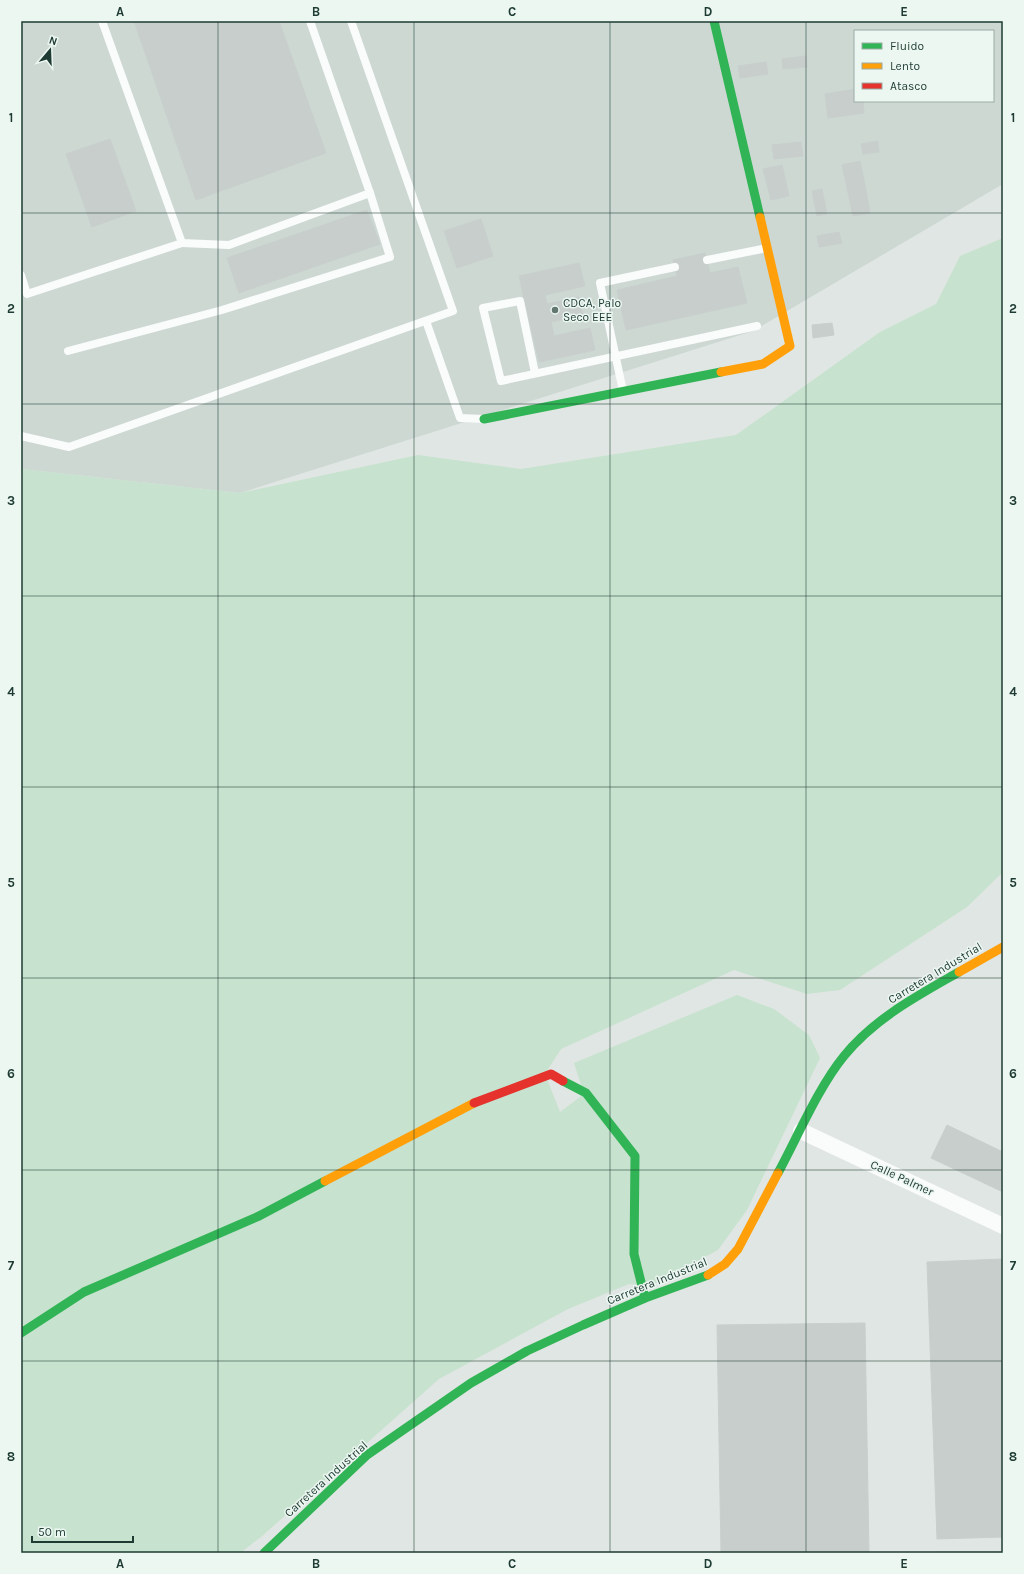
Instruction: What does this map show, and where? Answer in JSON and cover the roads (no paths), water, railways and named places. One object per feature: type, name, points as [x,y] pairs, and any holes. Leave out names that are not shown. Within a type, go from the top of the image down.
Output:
[{"type":"street","points":[[484,419],[763,364],[790,346],[714,21]]},
{"type":"street","name":"Carretera Industrial","points":[[264,1553],[367,1455],[471,1383],[527,1350],[645,1298],[708,1275],[724,1264],[738,1249],[825,1084],[844,1056],[869,1031],[899,1006],[1003,947]]},
{"type":"street","points":[[21,1333],[84,1292],[259,1216],[479,1100],[551,1074],[586,1093],[635,1156],[634,1254],[645,1298]]},
{"type":"street","name":"Calle Palmer","points":[[801,1131],[1003,1226]]},
{"type":"lane","points":[[102,21],[182,243]]},
{"type":"lane","points":[[68,351],[222,310],[390,257],[370,193],[310,21]]},
{"type":"lane","points":[[21,436],[69,447],[453,311],[351,21]]},
{"type":"lane","points":[[21,275],[27,294],[182,243],[230,245],[370,193]]},
{"type":"lane","points":[[707,260],[767,248]]},
{"type":"lane","points":[[623,391],[600,283],[675,267]]},
{"type":"lane","points":[[535,373],[520,301],[483,308],[501,381],[757,326]]},
{"type":"lane","points":[[426,321],[460,418],[484,419]]},
{"type":"place","name":"CDCA, Palo Seco EEE","points":[[555,310]]}]
